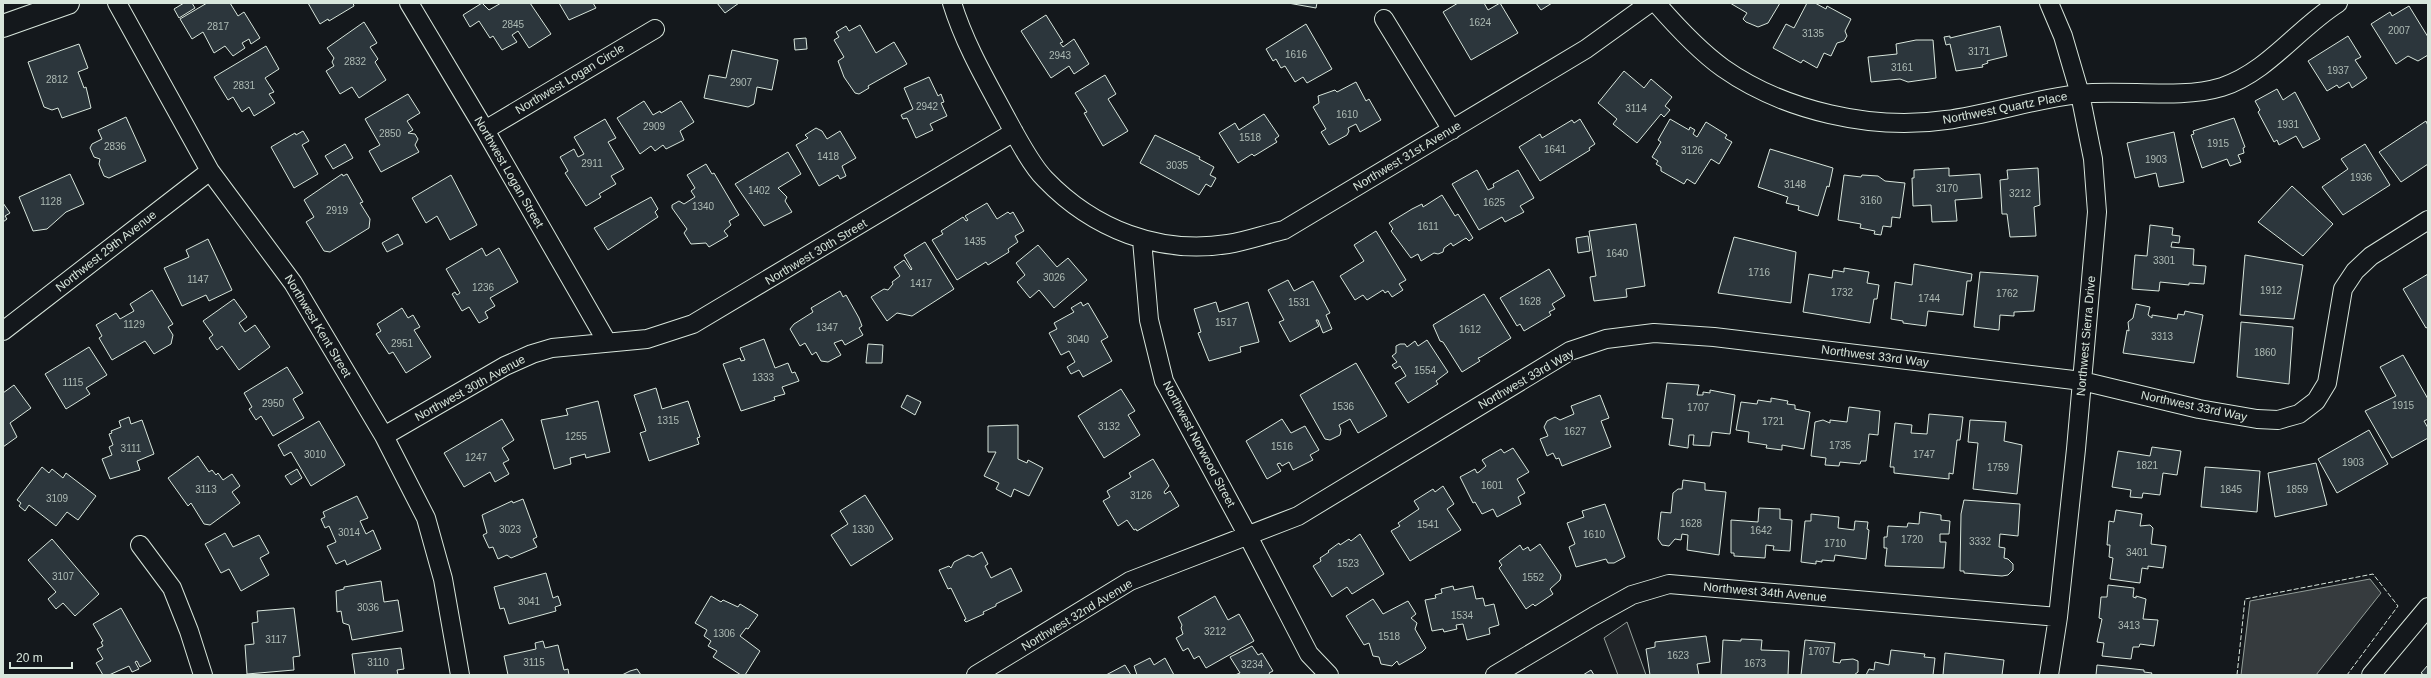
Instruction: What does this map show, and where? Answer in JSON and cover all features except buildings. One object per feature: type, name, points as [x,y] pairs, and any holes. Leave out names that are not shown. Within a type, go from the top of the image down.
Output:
[{"type":"street","points":[[3,26],[68,3]]},
{"type":"street","name":"Northwest Kent Street","points":[[117,3],[210,171],[293,282],[384,436],[426,518],[443,579],[460,675]]},
{"type":"street","name":"Northwest Logan Street","points":[[409,3],[485,130],[607,342]]},
{"type":"street","points":[[952,3],[978,67],[1014,132],[1044,178],[1089,217],[1142,240]]},
{"type":"street","name":"Northwest 31st Avenue","points":[[1142,240],[1186,246],[1228,244],[1284,230],[1586,49],[1650,3]]},
{"type":"street","name":"Northwest Quartz Place","points":[[1656,3],[1682,33],[1724,68],[1769,94],[1825,114],[1877,122],[1944,121],[2080,94],[2191,92],[2222,86],[2253,71],[2338,3]]},
{"type":"street","name":"Northwest Sierra Drive","points":[[2049,3],[2063,36],[2080,94],[2093,159],[2097,212],[2058,617],[2049,675]]},
{"type":"street","points":[[1384,19],[1452,130]]},
{"type":"street","name":"Northwest Logan Circle","points":[[485,130],[655,29]]},
{"type":"street","name":"Northwest 30th Street","points":[[607,342],[647,339],[693,324],[1014,132]]},
{"type":"street","name":"Northwest 29th Avenue","points":[[3,331],[210,171]]},
{"type":"street","name":"Northwest 33rd Way","points":[[1248,536],[1298,516],[1570,351],[1606,339],[1654,333],[1714,336],[2082,380],[2199,409],[2257,419],[2278,420],[2299,414],[2316,401],[2327,383],[2343,289],[2355,271],[2371,256],[2428,220]]},
{"type":"street","name":"Northwest Norwood Street","points":[[1142,240],[1149,320],[1164,381],[1248,536],[1309,654],[1329,675]]},
{"type":"street","name":"Northwest 30th Avenue","points":[[384,436],[505,366],[532,354],[552,348],[607,342]]},
{"type":"street","name":"Northwest 32nd Avenue","points":[[976,675],[1130,582],[1248,536]]},
{"type":"street","points":[[140,545],[172,588],[189,631],[203,675]]},
{"type":"street","name":"Northwest 34th Avenue","points":[[1496,675],[1632,595],[1669,584],[2058,617]]},
{"type":"street","points":[[2371,675],[2428,607]]},
{"type":"shaded area","points":[[2370,579],[2381,593],[2316,675],[2241,675],[2250,601]]},
{"type":"shaded area","points":[[1627,622],[1646,675],[1618,675],[1604,638]]},
{"type":"fence","points":[[2237,675],[2245,599],[2373,574],[2398,606],[2347,675]]}]
